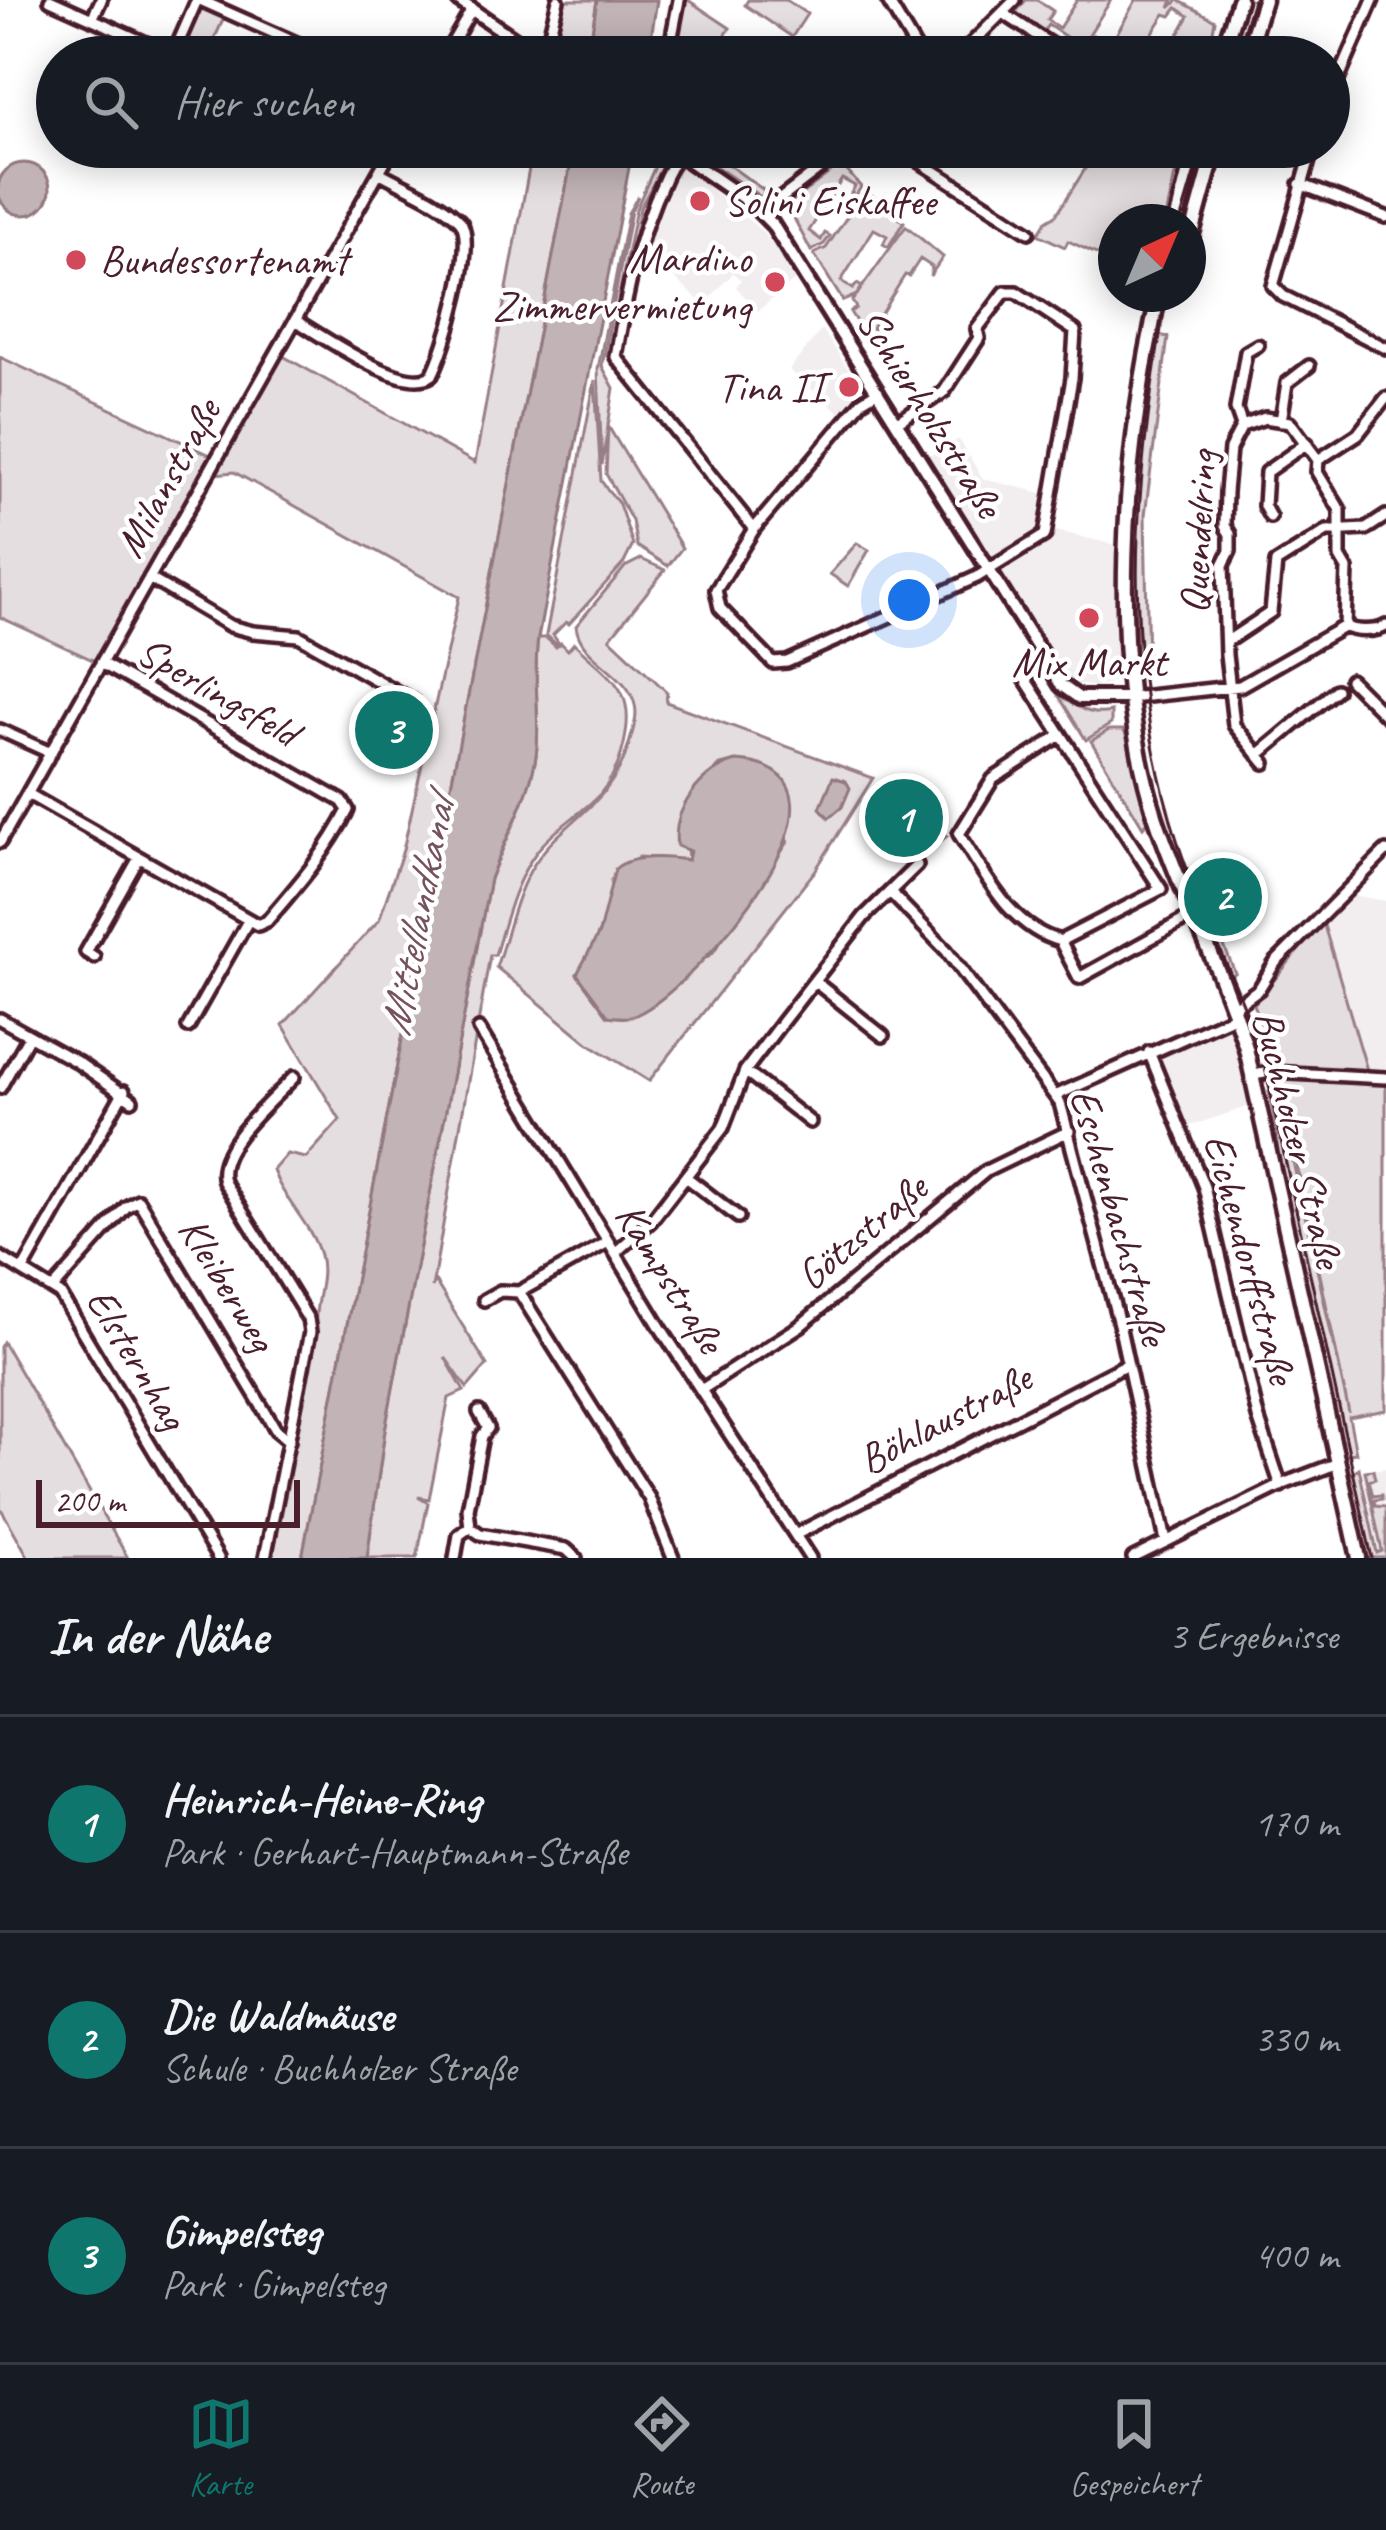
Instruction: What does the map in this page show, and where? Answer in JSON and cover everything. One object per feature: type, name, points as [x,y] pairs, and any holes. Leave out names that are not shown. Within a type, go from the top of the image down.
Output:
[{"type":"main road","points":[[1228,36],[1239,0]]},
{"type":"main road","points":[[1253,36],[1264,0]]},
{"type":"main road","points":[[1181,204],[1190,168]]},
{"type":"main road","points":[[1200,204],[1210,168]]},
{"type":"main road","name":"Buchholzer Straße","points":[[1155,312],[1130,496],[1130,698],[1156,816],[1235,1011],[1253,1075],[1359,1558]]},
{"type":"street","points":[[50,0],[130,36]]},
{"type":"street","points":[[92,19],[101,0]]},
{"type":"street","points":[[184,36],[199,0],[280,36]]},
{"type":"street","points":[[458,0],[511,36]]},
{"type":"street","points":[[548,36],[558,0]]},
{"type":"street","points":[[672,36],[679,0]]},
{"type":"street","points":[[887,0],[908,36]]},
{"type":"street","points":[[980,36],[1015,0]]},
{"type":"street","points":[[1350,53],[1373,0]]},
{"type":"street","points":[[456,36],[472,9]]},
{"type":"street","points":[[1003,14],[1037,36]]},
{"type":"street","name":"Milanstraße","points":[[1,838],[381,168]]},
{"type":"street","points":[[665,168],[643,226],[616,357],[754,530]]},
{"type":"street","name":"Schierholzstraße","points":[[698,168],[762,213],[782,237],[1061,685],[1079,698],[1130,698]]},
{"type":"street","points":[[810,168],[814,172]]},
{"type":"street","points":[[762,213],[819,168]]},
{"type":"street","points":[[930,168],[1029,232]]},
{"type":"street","points":[[1306,168],[1274,289],[1386,348]]},
{"type":"street","points":[[296,320],[382,370],[412,381],[431,375],[454,308],[465,228],[454,216],[379,172]]},
{"type":"street","points":[[1300,184],[1386,218]]},
{"type":"street","points":[[878,392],[862,401],[754,530],[715,595],[720,608],[765,658],[781,664],[989,570],[1045,535],[1076,331],[1016,292],[1002,293],[976,329],[979,338],[944,392],[897,422]]},
{"type":"street","points":[[1242,426],[1237,409],[1246,352],[1258,345]]},
{"type":"street","points":[[1281,421],[1287,383],[1310,366]]},
{"type":"street","points":[[1318,460],[1358,434],[1386,398]]},
{"type":"street","name":"Quendelring","points":[[1336,690],[1262,759],[1234,725],[1223,565],[1230,551],[1225,526],[1230,449],[1242,426],[1260,419],[1294,424],[1318,460],[1317,472],[1340,510],[1340,557],[1347,568],[1345,626]]},
{"type":"street","points":[[1270,517],[1264,506],[1266,472],[1307,443]]},
{"type":"street","points":[[1226,642],[1271,612],[1276,563],[1323,532],[1366,530],[1386,516]]},
{"type":"street","points":[[149,578],[230,626],[299,635],[413,701]]},
{"type":"street","points":[[1130,698],[1252,682],[1345,626],[1386,626]]},
{"type":"street","points":[[1043,657],[1026,667],[1023,675],[1161,889],[1060,941]]},
{"type":"street","name":"Sperlingsfeld","points":[[101,664],[342,801],[348,810],[321,858],[267,921],[262,925],[248,921],[188,1027]]},
{"type":"street","points":[[1350,680],[1386,716]]},
{"type":"street","points":[[0,730],[50,753]]},
{"type":"street","points":[[1061,735],[993,779],[959,834],[1012,914],[1060,941],[1079,978],[1195,914]]},
{"type":"street","points":[[28,794],[248,921]]},
{"type":"street","points":[[1057,1096],[1235,1011],[1259,989],[1277,960],[1386,851]]},
{"type":"street","points":[[94,956],[86,952],[139,858]]},
{"type":"street","points":[[615,1252],[651,1220],[686,1177],[723,1128],[745,1071],[864,917],[917,865]]},
{"type":"street","points":[[1182,884],[1204,874]]},
{"type":"street","name":"Eschenbachstraße","points":[[890,892],[946,950],[1057,1096],[1127,1364],[1166,1541]]},
{"type":"street","points":[[814,982],[883,1036]]},
{"type":"street","points":[[0,1019],[29,1036],[0,1088]]},
{"type":"street","name":"Kampstraße","points":[[478,1029],[700,1390],[810,1558]]},
{"type":"street","name":"Elsternhag","points":[[23,1270],[128,1095],[29,1036]]},
{"type":"street","name":"Eichendorffstraße","points":[[1149,1052],[1204,1187],[1257,1415],[1281,1486]]},
{"type":"street","points":[[745,1071],[810,1123]]},
{"type":"street","points":[[1253,1075],[1386,1078]]},
{"type":"street","points":[[265,1558],[310,1332],[308,1319],[221,1175],[226,1153],[294,1077]]},
{"type":"street","name":"Götzstraße","points":[[700,1390],[800,1326],[986,1171],[1069,1131]]},
{"type":"street","points":[[686,1177],[738,1217]]},
{"type":"street","name":"Kleiberweg","points":[[54,1288],[138,1200],[276,1430],[290,1441]]},
{"type":"street","points":[[484,1300],[500,1291],[520,1292],[608,1242]]},
{"type":"street","name":"Elsternhag","points":[[0,1257],[54,1288],[218,1558]]},
{"type":"street","points":[[520,1292],[649,1498],[673,1558]]},
{"type":"street","name":"Böhlaustraße","points":[[795,1535],[1127,1364]]},
{"type":"street","points":[[470,1527],[469,1505],[482,1436],[488,1427],[479,1412]]},
{"type":"street","points":[[1132,1558],[1337,1463]]},
{"type":"street","points":[[455,1558],[459,1535],[470,1527]]},
{"type":"street","points":[[470,1527],[480,1534],[566,1550],[576,1558]]},
{"type":"shaded area","points":[[564,0],[597,0],[591,36],[555,36]]},
{"type":"shaded area","points":[[597,0],[657,0],[651,36],[591,36]]},
{"type":"shaded area","points":[[682,0],[730,28],[725,36],[676,36]]},
{"type":"shaded area","points":[[748,0],[786,0],[807,14],[791,36],[745,5]]},
{"type":"shaded area","points":[[1026,0],[1037,0],[1053,11],[1047,20],[1059,28],[1077,0],[1111,0],[1088,36],[1064,36],[1048,25],[1043,32],[1015,13]]},
{"type":"shaded area","points":[[1136,0],[1173,0],[1170,8],[1178,0],[1215,20],[1212,36],[1178,36],[1189,16],[1177,8],[1171,16],[1165,14],[1151,36],[1115,36]]},
{"type":"shaded area","points":[[199,7],[224,18],[216,36],[186,36]]},
{"type":"shaded area","points":[[14,165],[34,165],[48,179],[48,199],[34,213],[14,213],[0,199],[0,179]]},
{"type":"shaded area","points":[[529,168],[570,168],[302,1558],[270,1558],[316,1332],[322,1274],[316,1244],[273,1170],[287,1154],[306,1158],[340,1120],[283,1025],[379,920],[403,850],[459,597],[234,472],[215,474],[283,356],[475,463]]},
{"type":"shaded area","points":[[570,168],[629,168],[538,638],[535,762],[490,879],[385,1430],[367,1558],[302,1558]]},
{"type":"shaded area","points":[[654,168],[661,168],[640,208],[612,362],[607,356],[636,209]]},
{"type":"shaded area","points":[[680,168],[685,168],[762,231],[797,278],[758,311],[736,287],[741,280],[733,273],[704,305],[642,249]]},
{"type":"shaded area","points":[[718,168],[733,168],[765,191],[761,197]]},
{"type":"shaded area","points":[[836,168],[844,168],[861,187],[856,195],[851,193],[855,186],[842,179],[809,231],[821,240],[825,233],[830,236],[811,251],[787,205]]},
{"type":"shaded area","points":[[1086,168],[1177,168],[1169,204],[1098,204],[1098,255],[1038,234],[1056,215]]},
{"type":"shaded area","points":[[1193,168],[1206,168],[1197,204],[1184,204]]},
{"type":"shaded area","points":[[865,190],[904,222],[888,247],[883,244],[887,236],[874,229],[841,281],[853,289],[857,284],[862,287],[843,301],[814,254],[826,248]]},
{"type":"shaded area","points":[[638,196],[631,211],[602,366],[614,388],[602,465],[598,369],[628,213]]},
{"type":"shaded area","points":[[906,226],[943,257],[930,276],[932,267],[920,259],[909,276],[905,275],[872,328],[884,336],[870,344],[850,312],[856,308],[852,301]]},
{"type":"shaded area","points":[[822,329],[862,390],[840,413],[789,370]]},
{"type":"shaded area","points":[[1158,335],[1168,337],[1145,515],[1148,669],[1137,670],[1135,517]]},
{"type":"shaded area","points":[[0,357],[210,455],[95,661],[0,617]]},
{"type":"shaded area","points":[[595,380],[601,481],[619,504],[633,545],[624,563],[569,624],[553,635],[556,644],[546,635]]},
{"type":"shaded area","points":[[608,426],[682,548],[668,566],[637,546],[632,521],[606,474]]},
{"type":"shaded area","points":[[959,439],[983,479],[1051,495],[1044,528],[1120,546],[1112,682],[1094,687],[1063,675],[925,457]]},
{"type":"shaded area","points":[[857,543],[869,550],[848,586],[830,574]]},
{"type":"shaded area","points":[[641,559],[665,570],[610,638],[667,692],[666,702],[873,778],[815,871],[649,1081],[588,1043],[496,967],[530,871],[611,783],[630,741],[636,714],[631,693],[586,648],[576,626],[625,567]],"holes":[[[736,761],[788,842],[712,954],[608,1016],[577,974],[600,929],[611,880],[639,857],[688,860],[684,804],[720,765]]]},
{"type":"shaded area","points":[[538,638],[556,647],[561,643],[568,650],[574,643],[610,676],[627,710],[624,744],[600,794],[552,835],[529,863],[495,955],[490,955],[432,1288],[435,1281],[487,1365],[467,1388],[445,1357],[464,1391],[449,1398],[429,1499],[418,1497],[428,1503],[417,1558],[367,1558],[385,1430],[490,879],[535,762]]},
{"type":"shaded area","points":[[1042,669],[1079,707],[1111,712],[1111,724],[1086,740]]},
{"type":"shaded area","points":[[374,686],[421,712],[417,759],[354,722]]},
{"type":"shaded area","points":[[1109,730],[1123,730],[1126,735],[1148,822],[1143,827],[1091,741]]},
{"type":"shaded area","points":[[736,761],[777,773],[792,801],[786,838],[765,882],[698,966],[663,997],[633,1016],[608,1016],[577,974],[599,933],[615,869],[640,859],[688,860],[690,851],[677,846],[684,806],[701,782]]},
{"type":"shaded area","points":[[833,777],[846,781],[850,788],[842,807],[829,818],[820,808]]},
{"type":"shaded area","points":[[895,780],[947,836],[923,854],[871,811]]},
{"type":"shaded area","points":[[1213,872],[1236,896],[1219,912],[1223,917],[1218,921],[1205,883]]},
{"type":"shaded area","points":[[1199,884],[1235,973],[1227,977],[1191,888]]},
{"type":"shaded area","points":[[1352,895],[1386,901],[1386,1071],[1367,1070],[1323,922]]},
{"type":"shaded area","points":[[1323,922],[1367,1070],[1386,1071],[1386,1410],[1349,1417],[1356,1453],[1341,1455],[1278,1163],[1269,1092],[1277,1090],[1349,1413],[1276,1065],[1254,1004]]},
{"type":"shaded area","points":[[1232,1024],[1253,1105],[1187,1127],[1158,1060]]},
{"type":"shaded area","points":[[3,1342],[128,1558],[29,1558],[0,1507]]},
{"type":"shaded area","points":[[1359,1468],[1377,1553],[1382,1551],[1365,1471],[1373,1470],[1375,1479],[1369,1481],[1373,1496],[1381,1495],[1382,1499],[1374,1500],[1375,1506],[1386,1507],[1386,1558],[1364,1558],[1346,1477]]},
{"type":"shaded area","points":[[1386,1468],[1386,1551],[1378,1553],[1362,1471]]},
{"type":"tram line","points":[[1242,36],[1253,0]]},
{"type":"tram line","points":[[1185,204],[1196,168]]},
{"type":"tram line","points":[[1164,312],[1140,502],[1137,570],[1146,705],[1178,843],[1266,1072],[1372,1558]]},
{"type":"place","name":"Solini Eiskaffee","points":[[700,201]]},
{"type":"place","name":"Bundessortenamt","points":[[76,260]]},
{"type":"place","name":"Mardino Zimmervermietung","points":[[775,282]]},
{"type":"place","name":"Tina II","points":[[849,387]]},
{"type":"place","name":"Mix Markt","points":[[1089,618]]},
{"type":"place","name":"Gimpelsteg","points":[[394,730]]},
{"type":"place","name":"Heinrich-Heine-Ring","points":[[904,818]]},
{"type":"place","name":"Die Waldmäuse","points":[[1223,897]]},
{"type":"water label","name":"Mittellandkanal","points":[[417,917]]}]
